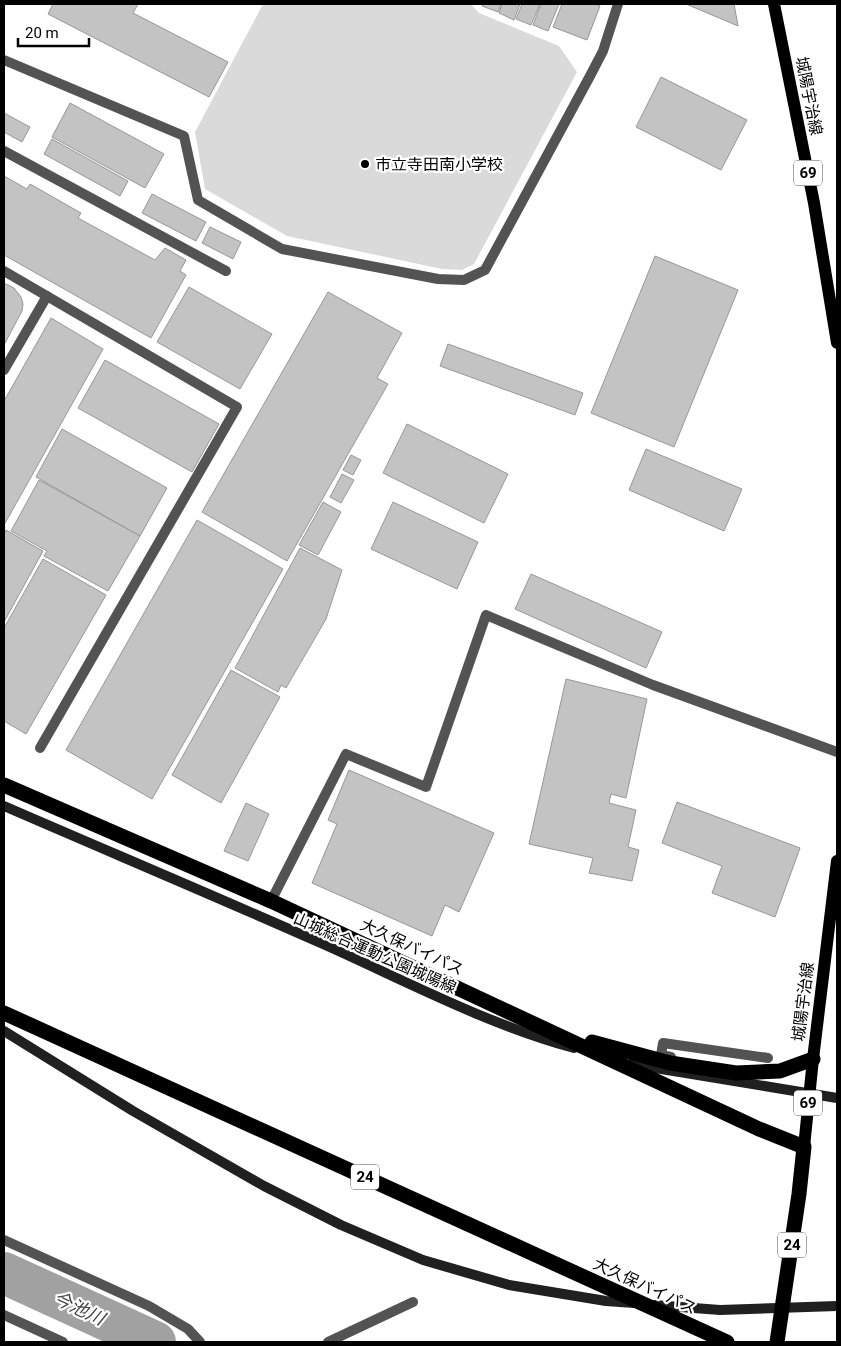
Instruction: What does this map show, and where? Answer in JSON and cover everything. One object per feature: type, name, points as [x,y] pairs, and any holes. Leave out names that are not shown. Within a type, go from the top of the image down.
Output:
[{"type":"highway","name":"大久保バイパス","points":[[4,785],[271,902],[759,1129],[804,1147]]},
{"type":"highway","name":"大久保バイパス","points":[[4,1013],[727,1342]]},
{"type":"highway","points":[[554,1032],[670,1063],[736,1073],[780,1071],[812,1059]]},
{"type":"highway","name":"24","points":[[777,1342],[804,1147]]},
{"type":"main road","name":"城陽宇治線","points":[[774,4],[814,203],[837,343]]},
{"type":"main road","name":"山城総合運動公園城陽線","points":[[4,806],[324,945],[463,1009],[548,1042],[637,1066],[837,1098]]},
{"type":"main road","name":"城陽宇治線","points":[[804,1147],[812,1059],[837,861]]},
{"type":"main road","points":[[4,1031],[133,1111],[264,1186],[341,1225],[423,1260],[509,1285],[606,1301],[720,1310],[837,1306]]},
{"type":"street","points":[[4,60],[184,136],[198,200],[282,249],[438,279],[464,280],[485,270],[603,51],[618,4]]},
{"type":"street","points":[[4,151],[226,271]]},
{"type":"street","points":[[4,271],[237,406],[40,748]]},
{"type":"street","points":[[4,370],[47,296]]},
{"type":"street","points":[[271,902],[346,754],[426,787],[486,615],[653,685],[837,752]]},
{"type":"street","points":[[768,1058],[663,1043],[661,1055],[790,1077]]},
{"type":"street","points":[[4,1240],[149,1306],[188,1328],[200,1342]]},
{"type":"street","points":[[328,1342],[413,1302]]},
{"type":"street","points":[[4,1316],[63,1342]]},
{"type":"shaded area","name":"市立寺田南小学校","points":[[263,4],[471,4],[479,13],[559,46],[577,72],[474,264],[462,270],[442,269],[287,236],[205,189],[195,132]]},
{"type":"building","points":[[53,4],[138,4],[133,13],[228,62],[209,97],[48,14]]},
{"type":"building","points":[[483,4],[501,4],[498,12],[482,6]]},
{"type":"building","points":[[502,4],[520,4],[514,20],[499,13]]},
{"type":"building","points":[[522,4],[540,4],[531,25],[516,19]]},
{"type":"building","points":[[541,4],[559,4],[548,31],[533,25]]},
{"type":"building","points":[[562,4],[594,4],[600,6],[587,40],[553,27]]},
{"type":"building","points":[[686,4],[734,4],[738,26]]},
{"type":"building","points":[[661,77],[747,120],[721,170],[636,127]]},
{"type":"building","points":[[70,103],[164,154],[145,188],[52,137]]},
{"type":"building","points":[[4,113],[30,127],[22,142],[4,132]]},
{"type":"building","points":[[52,139],[128,181],[120,196],[44,154]]},
{"type":"building","points":[[4,176],[27,189],[30,184],[81,213],[78,218],[155,260],[165,248],[186,260],[180,271],[186,275],[151,338],[4,255]]},
{"type":"building","points":[[152,194],[206,222],[196,241],[142,213]]},
{"type":"building","points":[[210,227],[241,242],[233,259],[202,243]]},
{"type":"building","points":[[655,256],[738,290],[674,447],[591,413]]},
{"type":"building","points":[[4,283],[14,288],[21,297],[23,304],[22,311],[4,345]]},
{"type":"building","points":[[189,287],[272,334],[240,389],[157,342]]},
{"type":"building","points":[[328,292],[402,333],[377,378],[388,384],[287,561],[202,512]]},
{"type":"building","points":[[51,318],[103,349],[4,525],[4,401]]},
{"type":"building","points":[[448,344],[583,393],[575,415],[440,366]]},
{"type":"building","points":[[105,360],[219,424],[192,472],[78,408]]},
{"type":"building","points":[[407,424],[508,474],[484,523],[383,473]]},
{"type":"building","points":[[62,429],[167,488],[140,536],[36,477]]},
{"type":"building","points":[[646,449],[742,489],[724,531],[629,490]]},
{"type":"building","points":[[351,455],[361,460],[353,475],[343,470]]},
{"type":"building","points":[[342,474],[354,480],[341,503],[330,497]]},
{"type":"building","points":[[39,480],[140,536],[108,591],[44,556],[47,551],[11,531]]},
{"type":"building","points":[[323,502],[341,512],[318,555],[299,545]]},
{"type":"building","points":[[393,502],[478,542],[457,589],[371,549]]},
{"type":"building","points":[[197,520],[283,569],[152,799],[66,750]]},
{"type":"building","points":[[6,530],[43,551],[4,622],[4,534]]},
{"type":"building","points":[[300,548],[342,570],[326,619],[286,688],[281,685],[278,692],[235,668]]},
{"type":"building","points":[[43,559],[106,595],[26,734],[4,721],[4,628]]},
{"type":"building","points":[[531,574],[662,632],[646,668],[515,609]]},
{"type":"building","points":[[231,670],[280,697],[221,803],[172,775]]},
{"type":"building","points":[[566,679],[647,699],[626,798],[611,794],[609,803],[636,810],[628,847],[639,850],[632,881],[589,873],[593,858],[529,844]]},
{"type":"building","points":[[349,770],[494,833],[459,912],[445,905],[432,936],[312,883],[337,824],[328,820]]},
{"type":"building","points":[[677,802],[800,848],[775,917],[712,893],[722,866],[662,843]]},
{"type":"building","points":[[246,803],[269,814],[248,861],[224,851]]},
{"type":"waterway","name":"今池川","points":[[4,1273],[155,1342]]},
{"type":"place","name":"市立寺田南小学校","points":[[365,164]]}]
